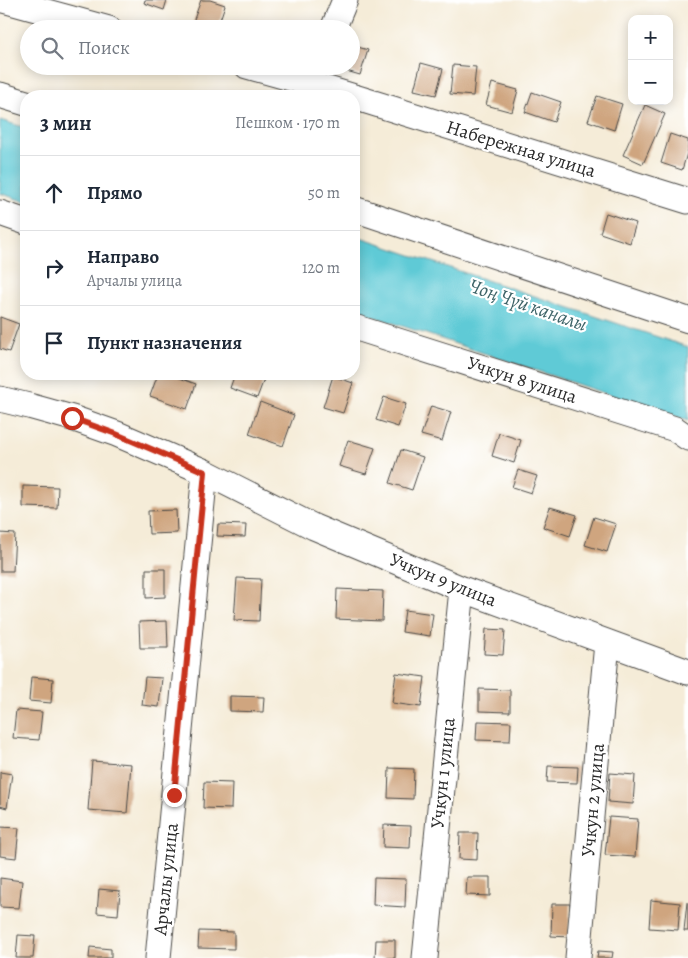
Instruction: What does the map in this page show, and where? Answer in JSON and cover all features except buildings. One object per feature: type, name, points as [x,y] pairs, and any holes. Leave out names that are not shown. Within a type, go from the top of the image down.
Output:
[{"type":"street","points":[[3,0],[76,20]]},
{"type":"street","points":[[337,20],[345,0]]},
{"type":"street","name":"Набережная улица","points":[[313,75],[340,90]]},
{"type":"street","points":[[0,94],[20,101]]},
{"type":"street","name":"Набережная улица","points":[[360,99],[688,201]]},
{"type":"street","points":[[360,212],[688,320]]},
{"type":"street","points":[[0,213],[20,220]]},
{"type":"street","name":"Учкун 8 улица","points":[[360,329],[675,429],[688,438]]},
{"type":"street","name":"Учкун 9 улица","points":[[0,400],[72,418],[116,434],[205,472],[314,527],[462,589],[688,672]]},
{"type":"street","name":"Арчалы улица","points":[[158,958],[205,472]]},
{"type":"street","name":"Учкун 1 улица","points":[[425,958],[462,589]]},
{"type":"street","name":"Учкун 2 улица","points":[[578,958],[607,642]]},
{"type":"water","points":[[0,120],[20,126],[20,200],[0,193]]},
{"type":"water","name":"Чоң Чүй каналы","points":[[360,238],[688,347],[688,421],[360,312]]},
{"type":"route","points":[[72,418],[116,434],[205,472],[174,795]]}]
